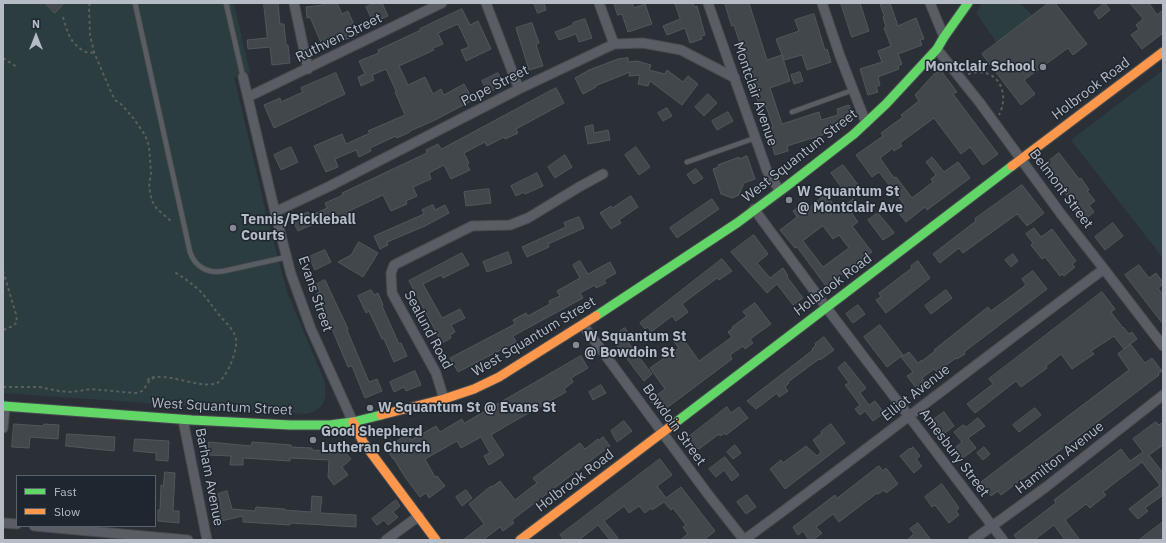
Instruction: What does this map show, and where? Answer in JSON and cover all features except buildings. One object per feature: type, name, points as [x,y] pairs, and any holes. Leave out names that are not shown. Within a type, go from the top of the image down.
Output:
[{"type":"main road","name":"West Squantum Street","points":[[4,406],[183,420],[290,425],[334,424],[353,422],[444,399],[474,389],[495,379],[583,325],[737,222],[854,134],[886,104],[937,49],[968,3]]},
{"type":"main road","name":"Holbrook Road","points":[[520,540],[1163,52]]},
{"type":"main road","points":[[353,422],[363,442],[436,540]]},
{"type":"street","points":[[294,3],[308,69]]},
{"type":"street","name":"Ruthven Street","points":[[248,97],[442,3]]},
{"type":"street","points":[[486,3],[519,89]]},
{"type":"street","points":[[600,3],[614,44]]},
{"type":"street","name":"Montclair Avenue","points":[[708,3],[767,171],[780,191]]},
{"type":"street","points":[[822,3],[866,123]]},
{"type":"street","points":[[930,3],[944,37]]},
{"type":"street","name":"Pope Street","points":[[275,212],[336,183],[519,89],[614,44],[643,43],[681,50],[735,78]]},
{"type":"street","name":"Belmont Street","points":[[937,49],[980,103],[1061,214],[1163,346]]},
{"type":"street","name":"Evans Street","points":[[243,77],[291,274],[308,319],[353,422]]},
{"type":"street","name":"Sealund Road","points":[[444,399],[436,373],[392,293],[390,273],[394,265],[472,226],[510,225],[528,218],[603,174]]},
{"type":"street","name":"Amesbury Street","points":[[754,209],[826,307],[1003,540]]},
{"type":"street","name":"Elliot Avenue","points":[[744,540],[1104,269]]},
{"type":"street","name":"Bowdoin Street","points":[[583,325],[707,493],[744,540]]},
{"type":"street","name":"Hamilton Avenue","points":[[973,540],[1046,487],[1163,395]]},
{"type":"street","points":[[3,428],[4,406]]},
{"type":"street","name":"Barham Avenue","points":[[183,420],[207,540]]},
{"type":"street","points":[[386,540],[419,516]]},
{"type":"street","points":[[3,523],[16,524]]},
{"type":"street","points":[[45,527],[188,540]]},
{"type":"lane","points":[[135,3],[193,260],[200,267],[208,271],[220,272],[287,257]]},
{"type":"lane","points":[[226,3],[243,77]]},
{"type":"lane","points":[[792,112],[853,90]]},
{"type":"lane","points":[[687,162],[755,138]]},
{"type":"path","points":[[90,3],[90,35],[94,52],[115,100],[122,105],[145,135],[149,146],[151,173],[150,191],[152,201],[157,209],[171,221]]},
{"type":"path","points":[[63,17],[71,39],[81,49],[88,53],[91,54],[94,52]]},
{"type":"path","points":[[3,58],[17,67]]},
{"type":"path","points":[[967,74],[975,71],[983,72],[996,79],[1003,92],[1004,100],[998,116]]},
{"type":"path","points":[[3,270],[18,322],[3,330]]},
{"type":"path","points":[[3,387],[39,387],[72,392],[91,389],[139,393],[142,392],[148,381],[157,377],[194,383],[216,383],[220,381],[228,370],[233,359],[236,339],[233,330],[203,294],[173,271]]},
{"type":"shaded area","points":[[3,3],[234,3],[250,73],[234,77],[265,209],[287,292],[324,380],[326,392],[324,402],[317,410],[305,414],[3,393]]},
{"type":"shaded area","points":[[982,3],[1020,3],[1033,16],[997,43],[976,13]]},
{"type":"shaded area","points":[[1163,70],[1163,258],[1071,140]]},
{"type":"traffic: fast","points":[[596,316],[737,223],[854,134],[886,104],[937,49],[968,3]]},
{"type":"traffic: fast","points":[[675,423],[1012,166]]},
{"type":"traffic: fast","points":[[3,406],[192,420],[290,425],[330,425],[353,422],[381,415]]},
{"type":"traffic: slow","points":[[1012,166],[1163,52]]},
{"type":"traffic: slow","points":[[381,415],[444,399],[474,389],[499,377],[596,316]]},
{"type":"traffic: slow","points":[[353,422],[363,442],[436,540]]},
{"type":"traffic: slow","points":[[520,540],[675,423]]},
{"type":"place","name":"Montclair School","points":[[1043,67]]},
{"type":"place","name":"W Squantum St @ Montclair Ave","points":[[789,200]]},
{"type":"place","name":"Tennis/Pickleball Courts","points":[[233,228]]},
{"type":"place","name":"W Squantum St @ Bowdoin St","points":[[576,345]]},
{"type":"place","name":"W Squantum St @ Evans St","points":[[370,408]]},
{"type":"place","name":"Good Shepherd Lutheran Church","points":[[313,440]]}]
